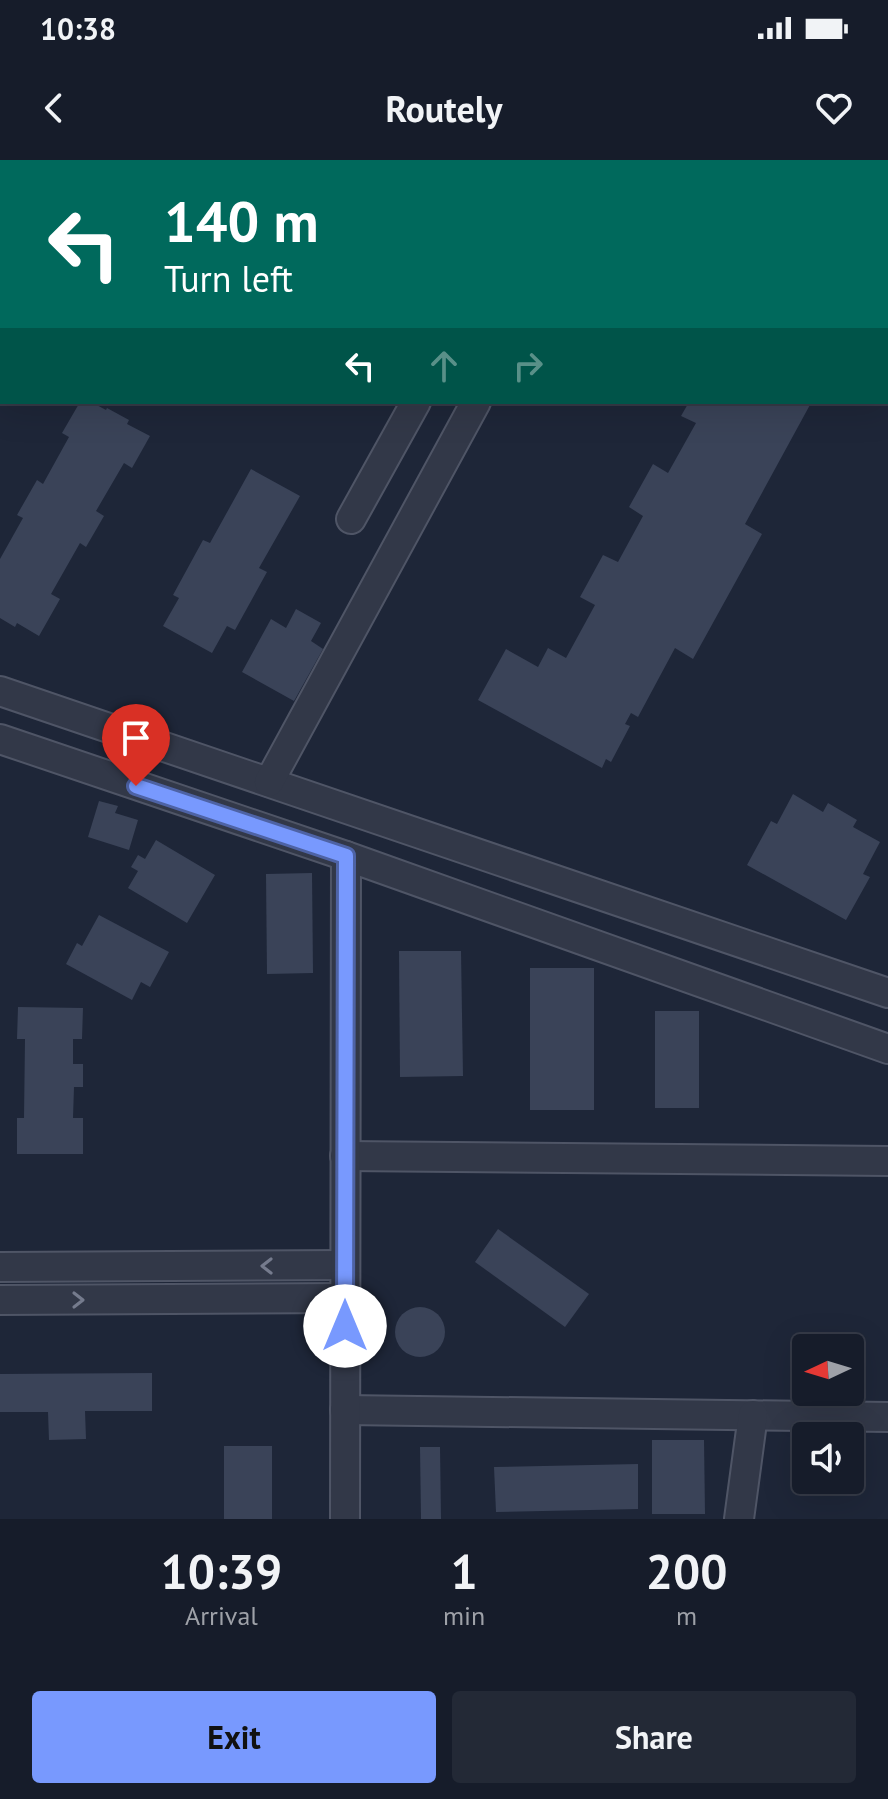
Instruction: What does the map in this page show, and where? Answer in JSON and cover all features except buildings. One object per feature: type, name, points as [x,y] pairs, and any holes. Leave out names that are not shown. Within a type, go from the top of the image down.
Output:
[{"type":"lane","points":[[351,519],[415,404]]},
{"type":"lane","points":[[269,782],[475,404]]},
{"type":"lane","points":[[0,691],[888,993]]},
{"type":"lane","points":[[0,739],[346,856],[888,1049]]},
{"type":"lane","points":[[345,1519],[346,856]]},
{"type":"lane","points":[[345,1156],[888,1161]]},
{"type":"lane","points":[[0,1267],[345,1265]]},
{"type":"lane","points":[[0,1300],[345,1298]]},
{"type":"lane","points":[[345,1410],[888,1417]]},
{"type":"lane","points":[[739,1519],[753,1415]]},
{"type":"route","points":[[136,786],[346,856],[345,1326]]}]
